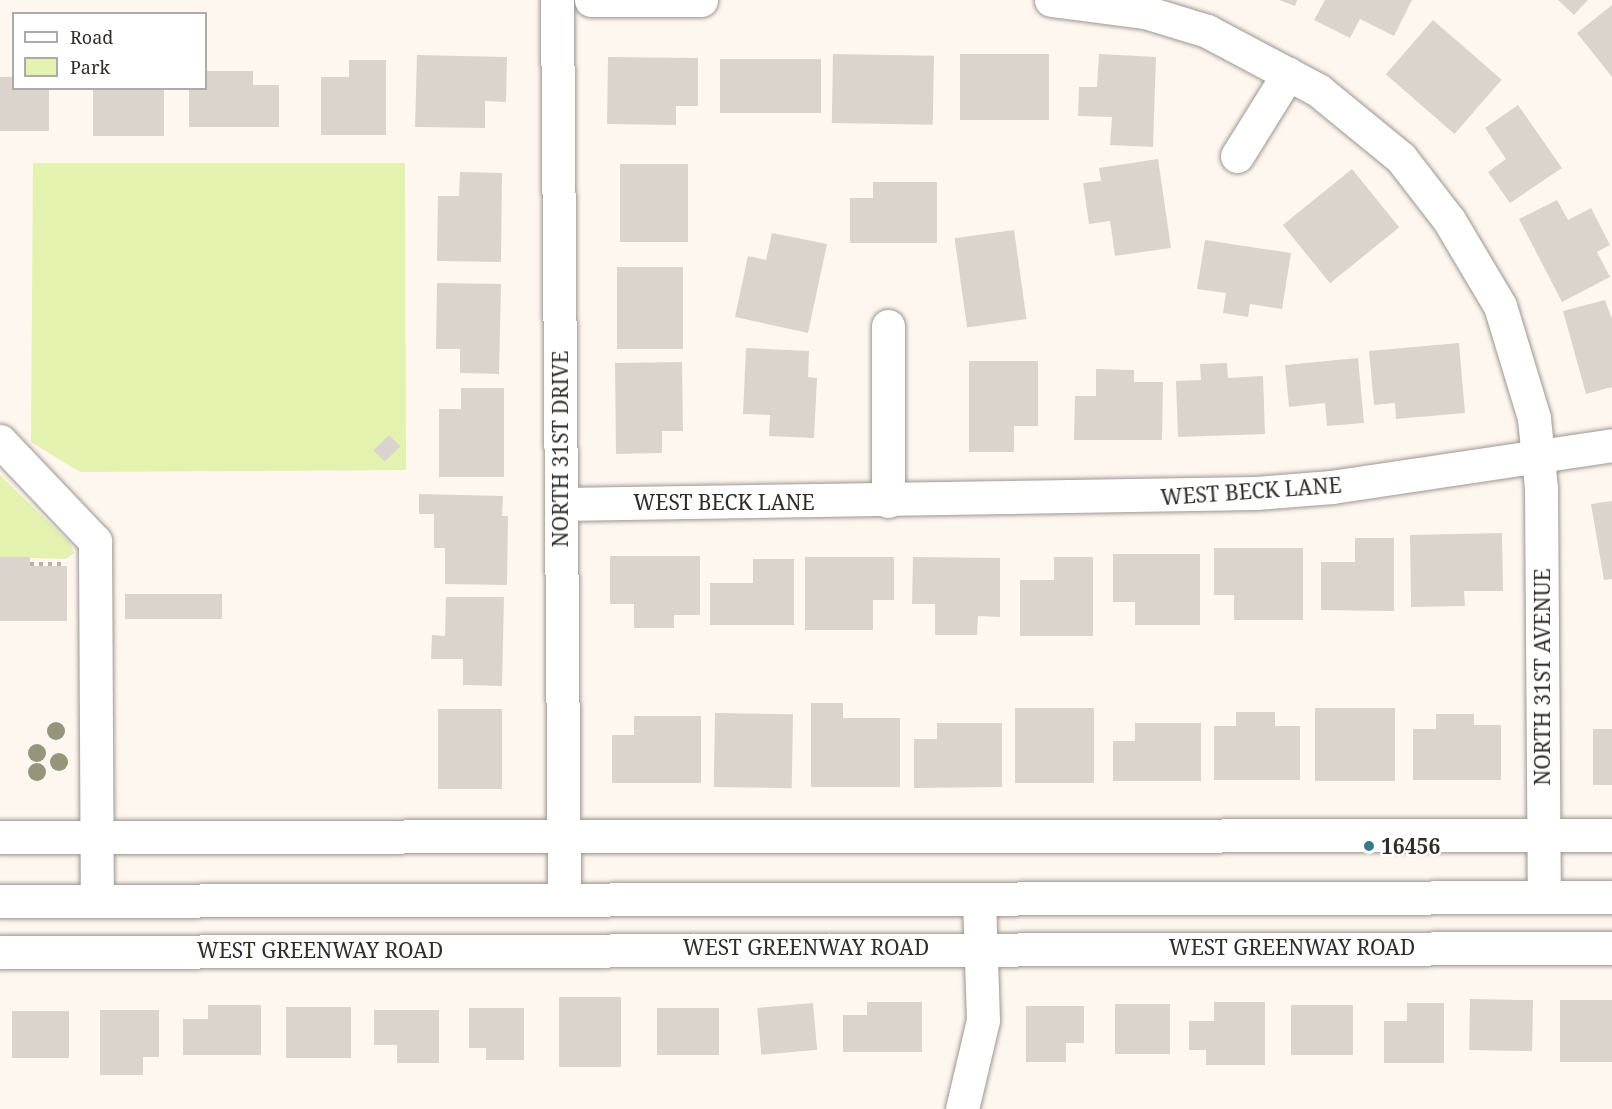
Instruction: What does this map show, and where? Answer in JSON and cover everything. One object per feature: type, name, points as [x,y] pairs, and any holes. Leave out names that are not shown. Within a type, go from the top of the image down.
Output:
[{"type":"street","name":"NORTH 31ST DRIVE","points":[[556,0],[564,898]]},
{"type":"street","points":[[591,0],[701,0]]},
{"type":"street","name":"NORTH 31ST AVENUE","points":[[1062,0],[1145,12],[1207,32],[1288,74],[1358,118],[1401,158],[1449,220],[1500,306],[1534,418],[1538,458],[1544,896]]},
{"type":"street","points":[[1237,156],[1288,74]]},
{"type":"street","points":[[888,326],[888,501]]},
{"type":"street","points":[[0,441],[86,526],[94,541],[98,901]]},
{"type":"street","name":"WEST BECK LANE","points":[[561,504],[888,501],[1256,492],[1538,458],[1612,445]]},
{"type":"street","points":[[0,837],[1612,835]]},
{"type":"street","points":[[0,901],[1612,897]]},
{"type":"street","points":[[963,1109],[983,1020],[979,899]]},
{"type":"street","name":"WEST GREENWAY ROAD","points":[[0,952],[981,946],[1612,948]]},
{"type":"path","points":[[30,564],[95,564]]},
{"type":"green space","points":[[33,163],[405,163],[406,470],[80,472],[31,442]]},
{"type":"green space","points":[[0,475],[70,543],[74,553],[66,559],[0,557]]},
{"type":"building","points":[[1279,0],[1297,0],[1295,6]]},
{"type":"building","points":[[1325,0],[1412,0],[1394,36],[1360,19],[1350,38],[1314,20]]},
{"type":"building","points":[[1558,0],[1588,0],[1574,15]]},
{"type":"building","points":[[1612,5],[1612,77],[1577,33]]},
{"type":"building","points":[[1433,20],[1502,80],[1454,134],[1386,74]]},
{"type":"building","points":[[833,54],[934,56],[933,125],[832,123]]},
{"type":"building","points":[[960,54],[1049,54],[1049,120],[960,120]]},
{"type":"building","points":[[1099,54],[1156,57],[1153,147],[1110,145],[1112,117],[1078,116],[1079,87],[1097,87]]},
{"type":"building","points":[[417,55],[507,57],[506,102],[485,101],[485,128],[415,127]]},
{"type":"building","points":[[608,57],[698,58],[698,106],[676,106],[676,125],[607,124]]},
{"type":"building","points":[[720,59],[821,59],[821,113],[720,113]]},
{"type":"building","points":[[349,60],[386,60],[386,135],[321,135],[321,77],[349,77]]},
{"type":"building","points":[[207,71],[253,71],[253,85],[279,85],[279,127],[189,127],[189,90],[207,90]]},
{"type":"building","points":[[0,77],[12,77],[12,90],[49,90],[49,131],[0,131]]},
{"type":"building","points":[[93,90],[164,90],[164,136],[93,136]]},
{"type":"building","points":[[1518,105],[1562,168],[1510,203],[1488,172],[1506,159],[1485,128]]},
{"type":"building","points":[[1158,159],[1171,248],[1115,256],[1110,221],[1089,224],[1083,183],[1101,181],[1099,168]]},
{"type":"building","points":[[620,164],[688,164],[688,242],[620,242]]},
{"type":"building","points":[[1352,169],[1399,227],[1330,283],[1283,225]]},
{"type":"building","points":[[460,172],[502,173],[501,262],[437,261],[438,196],[459,196]]},
{"type":"building","points":[[873,182],[937,182],[937,243],[850,243],[850,198],[873,198]]},
{"type":"building","points":[[1557,200],[1568,220],[1591,208],[1610,245],[1597,252],[1610,277],[1562,302],[1519,219]]},
{"type":"building","points":[[1014,230],[1027,319],[967,327],[955,238]]},
{"type":"building","points":[[772,233],[827,244],[808,333],[735,317],[748,256],[766,260]]},
{"type":"building","points":[[1205,240],[1291,253],[1282,309],[1250,304],[1248,317],[1223,313],[1226,293],[1197,289]]},
{"type":"building","points":[[617,267],[683,267],[683,349],[617,349]]},
{"type":"building","points":[[437,283],[501,284],[499,374],[460,373],[460,349],[436,349]]},
{"type":"building","points":[[1605,300],[1612,319],[1612,387],[1586,394],[1563,311]]},
{"type":"building","points":[[1459,343],[1465,413],[1396,419],[1395,403],[1374,405],[1369,351]]},
{"type":"building","points":[[746,348],[809,351],[808,377],[817,378],[814,438],[769,436],[770,415],[743,414]]},
{"type":"building","points":[[1358,358],[1364,423],[1327,426],[1325,403],[1289,407],[1285,365]]},
{"type":"building","points":[[969,361],[1038,361],[1038,426],[1014,426],[1014,452],[969,452]]},
{"type":"building","points":[[682,362],[683,431],[662,431],[662,453],[616,454],[615,363]]},
{"type":"building","points":[[1227,363],[1228,378],[1263,376],[1265,434],[1178,437],[1176,381],[1201,380],[1200,364]]},
{"type":"building","points":[[1096,369],[1134,370],[1134,382],[1163,382],[1162,440],[1074,440],[1075,396],[1096,396]]},
{"type":"building","points":[[461,388],[504,388],[504,477],[439,477],[439,409],[461,409]]},
{"type":"building","points":[[389,435],[400,446],[385,462],[373,451]]},
{"type":"building","points":[[419,494],[503,496],[502,516],[508,516],[507,585],[445,584],[445,548],[434,548],[434,514],[419,514]]},
{"type":"building","points":[[1612,501],[1612,579],[1604,580],[1591,504]]},
{"type":"building","points":[[1502,533],[1503,591],[1464,591],[1465,606],[1411,607],[1410,535]]},
{"type":"building","points":[[1355,538],[1394,538],[1394,611],[1321,610],[1321,562],[1355,562]]},
{"type":"building","points":[[1214,548],[1303,548],[1303,620],[1234,620],[1234,595],[1214,595]]},
{"type":"building","points":[[1113,554],[1200,554],[1200,625],[1135,625],[1135,602],[1113,602]]},
{"type":"building","points":[[610,556],[700,556],[700,615],[674,615],[674,628],[634,628],[634,604],[610,604]]},
{"type":"building","points":[[0,557],[30,557],[30,566],[67,566],[67,621],[0,621]]},
{"type":"building","points":[[805,557],[894,557],[894,600],[873,600],[873,630],[805,630]]},
{"type":"building","points":[[913,557],[1000,558],[1000,617],[978,616],[977,635],[935,635],[935,604],[912,604]]},
{"type":"building","points":[[1054,557],[1093,557],[1093,636],[1020,636],[1020,580],[1054,580]]},
{"type":"building","points":[[753,559],[794,559],[794,625],[710,625],[710,583],[753,583]]},
{"type":"building","points":[[125,594],[222,594],[222,619],[125,619]]},
{"type":"building","points":[[446,597],[504,597],[502,686],[463,685],[463,659],[431,659],[432,635],[445,636]]},
{"type":"building","points":[[811,703],[843,703],[843,718],[900,718],[900,787],[811,787]]},
{"type":"building","points":[[1015,708],[1094,708],[1094,783],[1015,783]]},
{"type":"building","points":[[1315,708],[1395,708],[1395,781],[1315,781]]},
{"type":"building","points":[[438,709],[502,709],[502,789],[438,789]]},
{"type":"building","points":[[1236,712],[1275,712],[1275,726],[1300,726],[1300,780],[1214,780],[1214,726],[1236,726]]},
{"type":"building","points":[[715,713],[793,714],[792,788],[714,787]]},
{"type":"building","points":[[1436,714],[1474,714],[1474,725],[1501,725],[1501,780],[1413,780],[1413,729],[1436,729]]},
{"type":"building","points":[[634,716],[701,716],[701,783],[612,783],[612,735],[634,735]]},
{"type":"building","points":[[937,723],[1002,723],[1002,787],[914,788],[914,739],[937,739]]},
{"type":"building","points":[[1135,723],[1201,723],[1201,781],[1113,781],[1113,741],[1135,741]]},
{"type":"building","points":[[1593,729],[1612,729],[1612,785],[1593,785]]},
{"type":"building","points":[[559,997],[621,997],[621,1067],[559,1067]]},
{"type":"building","points":[[1470,999],[1533,1000],[1532,1051],[1469,1050]]},
{"type":"building","points":[[1560,1000],[1612,1000],[1612,1062],[1560,1062]]},
{"type":"building","points":[[867,1002],[922,1002],[922,1052],[843,1052],[843,1015],[867,1015]]},
{"type":"building","points":[[1214,1002],[1265,1002],[1265,1065],[1206,1065],[1206,1050],[1189,1050],[1189,1021],[1214,1021]]},
{"type":"building","points":[[813,1003],[817,1050],[761,1055],[757,1008]]},
{"type":"building","points":[[1407,1003],[1444,1003],[1444,1063],[1384,1063],[1384,1021],[1407,1021]]},
{"type":"building","points":[[1115,1004],[1170,1004],[1170,1054],[1115,1054]]},
{"type":"building","points":[[208,1005],[261,1005],[261,1055],[183,1055],[183,1019],[208,1019]]},
{"type":"building","points":[[1291,1005],[1353,1005],[1353,1055],[1291,1055]]},
{"type":"building","points":[[1026,1006],[1084,1006],[1084,1043],[1066,1043],[1066,1062],[1026,1062]]},
{"type":"building","points":[[286,1007],[351,1007],[351,1058],[286,1058]]},
{"type":"building","points":[[469,1008],[524,1008],[524,1060],[486,1060],[486,1048],[469,1048]]},
{"type":"building","points":[[657,1008],[719,1008],[719,1055],[657,1055]]},
{"type":"building","points":[[100,1010],[159,1010],[159,1057],[143,1057],[143,1075],[100,1075]]},
{"type":"building","points":[[374,1010],[439,1010],[439,1063],[397,1063],[397,1045],[374,1045]]},
{"type":"building","points":[[12,1011],[69,1011],[69,1058],[12,1058]]},
{"type":"place","name":"16456","points":[[1369,846]]}]
